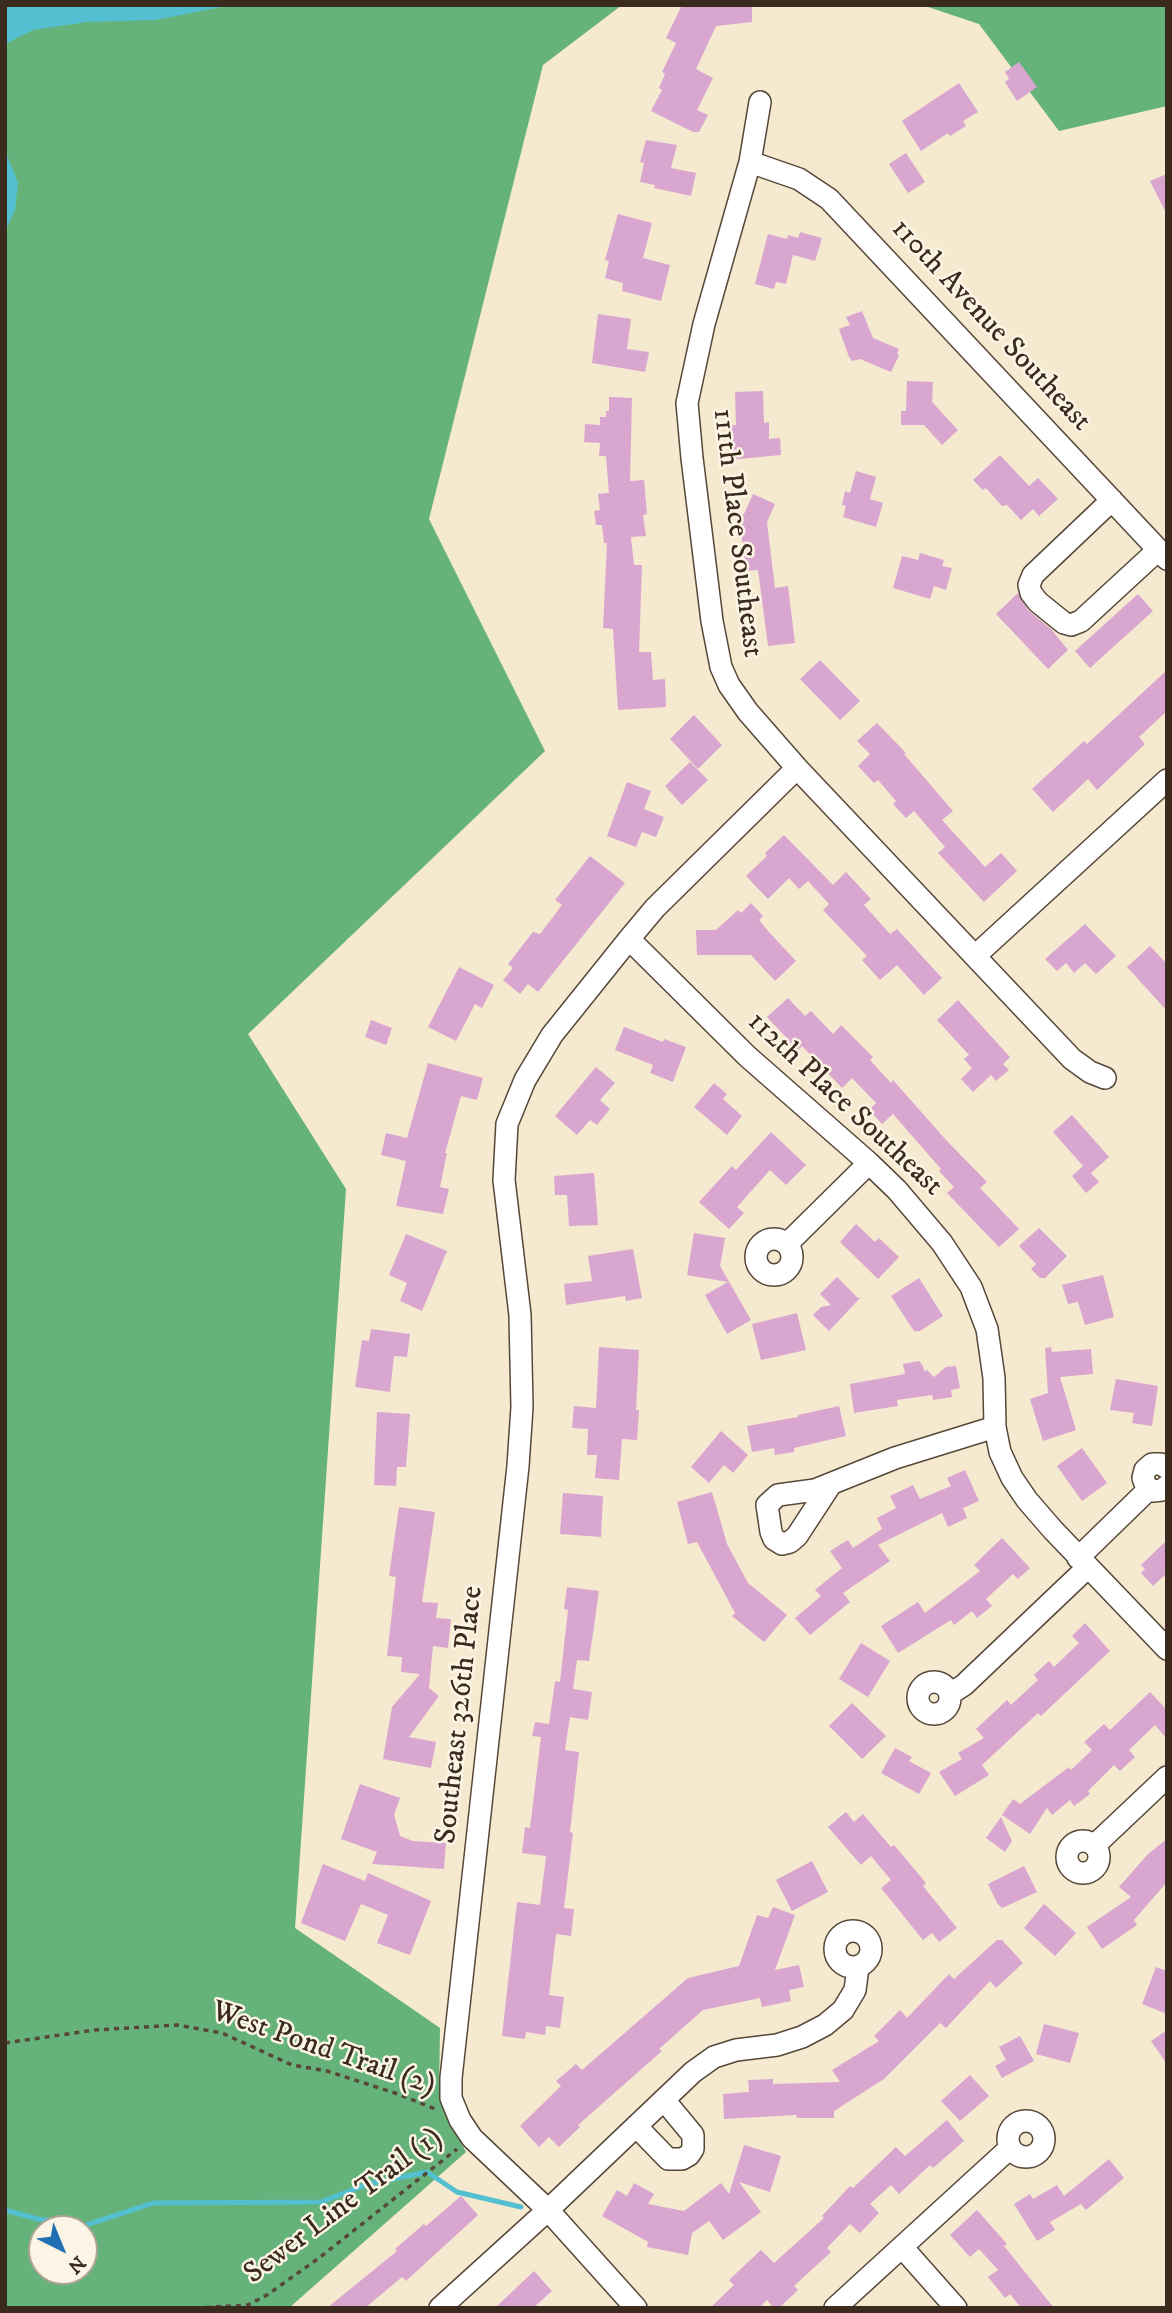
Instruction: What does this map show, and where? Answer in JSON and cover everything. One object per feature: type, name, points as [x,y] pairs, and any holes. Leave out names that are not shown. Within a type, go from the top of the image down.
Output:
[{"type":"street","name":"111th Place Southeast","points":[[760,102],[750,162],[704,324],[687,403],[712,621],[721,667],[738,698],[797,768],[1072,1059],[1090,1072],[1105,1078]]},
{"type":"street","name":"110th Avenue Southeast","points":[[750,162],[799,179],[829,199],[1163,554]]},
{"type":"street","points":[[1112,500],[1033,575],[1029,584],[1031,593],[1038,602],[1064,623],[1071,625],[1081,621],[1163,554]]},
{"type":"street","name":"Southeast 326th Place","points":[[636,2308],[548,2210],[472,2138],[460,2120],[451,2098],[522,1407],[520,1315],[504,1180],[507,1124],[525,1080],[552,1035],[629,939],[655,908],[797,768]]},
{"type":"street","points":[[975,956],[1167,780]]},
{"type":"street","name":"112th Place Southeast","points":[[629,939],[747,1056],[869,1163],[904,1198],[942,1243],[976,1299],[987,1329],[994,1378],[995,1427],[1000,1452],[1018,1488],[1083,1563],[1167,1649]]},
{"type":"street","points":[[787,1244],[869,1163]]},
{"type":"street","points":[[831,1484],[895,1458],[995,1427]]},
{"type":"street","points":[[950,1693],[964,1685],[1158,1488],[1143,1478],[1145,1469],[1156,1464],[1167,1468]]},
{"type":"street","points":[[1095,1845],[1167,1777]]},
{"type":"street","points":[[440,2308],[693,2072],[714,2057],[736,2050],[777,2045],[803,2037],[825,2025],[843,2010],[855,1990],[858,1967]]},
{"type":"street","points":[[636,2126],[668,2158],[682,2159],[689,2155],[693,2149],[694,2135],[664,2099]]},
{"type":"street","points":[[835,2308],[1010,2148]]},
{"type":"street","points":[[902,2247],[956,2308]]},
{"type":"path","name":"West Pond Trail (2)","points":[[5,2043],[95,2030],[177,2025],[222,2033],[292,2065],[327,2070],[398,2094],[460,2120]]},
{"type":"path","name":"Sewer Line Trail (1)","points":[[196,2308],[248,2305],[267,2295],[319,2258],[472,2138]]},
{"type":"green space","points":[[223,5],[622,5],[543,65],[429,519],[545,751],[248,1034],[346,1189],[295,1928],[440,2028],[439,2092],[449,2120],[466,2152],[289,2308],[5,2308],[5,39],[46,17]]},
{"type":"green space","points":[[922,5],[1167,5],[1167,106],[1059,131],[979,24]]},
{"type":"water","points":[[5,5],[232,5],[155,20],[87,22],[33,30],[5,44]]},
{"type":"water","points":[[5,150],[18,183],[15,210],[5,232]]},
{"type":"building","points":[[682,5],[752,5],[752,22],[716,26],[696,69],[713,78],[697,110],[708,115],[699,132],[693,132],[651,111],[662,90],[659,88],[665,74],[662,72],[676,43],[666,38]]},
{"type":"building","points":[[1019,62],[1037,87],[1017,101],[1005,82],[1009,79],[1005,72]]},
{"type":"building","points":[[959,83],[978,112],[963,121],[966,126],[950,136],[948,133],[921,151],[902,121]]},
{"type":"building","points":[[646,140],[677,145],[671,168],[696,173],[691,196],[640,182],[644,163],[640,162]]},
{"type":"building","points":[[906,153],[925,182],[908,193],[889,164]]},
{"type":"building","points":[[1167,174],[1167,215],[1150,181]]},
{"type":"building","points":[[618,214],[652,223],[643,258],[670,265],[661,301],[622,291],[623,283],[605,278],[609,261],[605,260]]},
{"type":"building","points":[[800,232],[822,238],[815,261],[793,255],[786,284],[776,282],[774,289],[755,284],[768,234],[787,239],[788,235],[798,238]]},
{"type":"building","points":[[862,311],[873,338],[899,349],[891,372],[860,359],[852,361],[849,357],[839,329],[850,325],[846,317]]},
{"type":"building","points":[[598,314],[631,319],[627,349],[649,352],[645,372],[592,363]]},
{"type":"building","points":[[907,381],[933,382],[932,402],[958,430],[942,445],[924,425],[901,425],[901,411],[906,411]]},
{"type":"building","points":[[763,391],[764,423],[769,422],[769,439],[780,438],[781,455],[729,460],[728,425],[736,425],[735,392]]},
{"type":"building","points":[[609,397],[632,398],[630,481],[644,480],[647,514],[643,515],[646,536],[631,537],[634,565],[642,565],[639,652],[651,652],[653,680],[665,679],[666,707],[618,710],[613,629],[603,628],[607,543],[604,543],[602,525],[596,525],[594,511],[600,510],[598,494],[609,493],[606,456],[599,456],[600,443],[584,442],[585,424],[600,425],[600,417],[606,417],[606,411],[609,411]]},
{"type":"building","points":[[1000,455],[1029,486],[1038,478],[1058,499],[1039,516],[1033,509],[1021,520],[1007,505],[1002,506],[986,488],[983,490],[973,480]]},
{"type":"building","points":[[856,471],[876,477],[870,499],[883,503],[876,527],[843,517],[846,506],[842,505],[845,491],[850,493]]},
{"type":"building","points":[[753,494],[775,504],[767,522],[775,588],[788,586],[795,643],[768,646],[758,570],[746,571],[739,515],[744,514]]},
{"type":"building","points":[[920,553],[944,560],[942,566],[952,568],[946,590],[934,586],[930,599],[893,588],[902,556],[918,560]]},
{"type":"building","points":[[1018,593],[1028,610],[1051,629],[1068,650],[1048,669],[996,614]]},
{"type":"building","points":[[1138,594],[1153,611],[1090,668],[1075,651]]},
{"type":"building","points":[[820,660],[860,701],[840,720],[800,679]]},
{"type":"building","points":[[1167,670],[1167,711],[1139,737],[1145,744],[1097,790],[1088,779],[1053,812],[1032,789],[1084,741],[1087,744]]},
{"type":"building","points":[[694,715],[722,745],[698,769],[670,739]]},
{"type":"building","points":[[877,723],[906,753],[904,754],[953,811],[942,820],[985,867],[1001,853],[1017,871],[984,902],[938,853],[945,847],[914,811],[906,818],[893,804],[896,801],[878,780],[874,783],[858,766],[870,754],[857,741]]},
{"type":"building","points":[[690,762],[708,780],[682,805],[665,786]]},
{"type":"building","points":[[627,782],[651,791],[644,809],[664,817],[656,837],[642,832],[636,847],[607,836]]},
{"type":"building","points":[[784,835],[833,885],[846,872],[871,899],[864,905],[890,934],[897,929],[942,978],[924,995],[897,965],[880,980],[862,960],[867,956],[823,910],[829,904],[808,881],[799,889],[789,878],[768,899],[746,876]]},
{"type":"building","points":[[590,856],[625,883],[538,992],[528,984],[520,994],[503,980],[513,968],[508,964],[533,932],[540,934],[562,905],[555,900]]},
{"type":"building","points":[[751,903],[763,916],[759,920],[796,961],[775,981],[751,955],[697,955],[696,930],[716,930],[738,910],[741,913]]},
{"type":"building","points":[[1085,924],[1116,956],[1096,974],[1085,963],[1074,973],[1066,963],[1057,971],[1045,959]]},
{"type":"building","points":[[1150,946],[1167,964],[1167,1011],[1127,967]]},
{"type":"building","points":[[459,967],[494,985],[482,1008],[475,1004],[456,1041],[428,1027]]},
{"type":"building","points":[[788,998],[805,1016],[811,1011],[833,1034],[841,1025],[873,1057],[870,1060],[891,1083],[893,1080],[987,1182],[980,1188],[1019,1229],[999,1247],[947,1193],[954,1187],[893,1114],[882,1124],[869,1110],[876,1103],[852,1078],[842,1088],[802,1046],[798,1050],[767,1017]]},
{"type":"building","points":[[958,1000],[1010,1057],[1003,1064],[1009,1070],[996,1081],[991,1075],[973,1092],[961,1079],[972,1068],[964,1059],[969,1055],[937,1020]]},
{"type":"building","points":[[371,1020],[392,1028],[386,1045],[365,1037]]},
{"type":"building","points":[[624,1027],[663,1042],[664,1039],[686,1047],[673,1082],[650,1073],[653,1065],[615,1050]]},
{"type":"building","points":[[428,1063],[483,1078],[477,1100],[461,1096],[445,1153],[440,1187],[449,1189],[443,1214],[396,1206],[406,1161],[381,1155],[386,1133],[407,1138]]},
{"type":"building","points":[[596,1067],[615,1083],[600,1100],[610,1109],[597,1125],[590,1120],[577,1135],[555,1116]]},
{"type":"building","points":[[714,1083],[727,1094],[723,1099],[742,1116],[727,1135],[694,1107]]},
{"type":"building","points":[[1072,1115],[1109,1157],[1091,1173],[1099,1182],[1086,1193],[1072,1176],[1083,1166],[1053,1132]]},
{"type":"building","points":[[771,1132],[806,1165],[786,1185],[770,1170],[737,1207],[744,1213],[729,1229],[699,1202],[732,1166],[736,1170]]},
{"type":"building","points":[[594,1173],[598,1225],[569,1226],[567,1195],[555,1195],[554,1176]]},
{"type":"building","points":[[856,1224],[875,1242],[879,1238],[899,1257],[878,1279],[840,1242]]},
{"type":"building","points":[[1039,1228],[1067,1256],[1045,1278],[1040,1278],[1031,1269],[1036,1264],[1019,1246]]},
{"type":"building","points":[[694,1233],[725,1238],[720,1266],[751,1320],[727,1334],[705,1295],[728,1282],[687,1275]]},
{"type":"building","points":[[406,1234],[447,1251],[422,1311],[400,1301],[407,1283],[389,1275]]},
{"type":"building","points":[[633,1249],[642,1298],[626,1301],[625,1296],[566,1305],[564,1284],[592,1281],[588,1256]]},
{"type":"building","points":[[1103,1275],[1114,1317],[1085,1325],[1078,1302],[1068,1304],[1062,1285]]},
{"type":"building","points":[[837,1277],[858,1298],[861,1297],[829,1331],[813,1315],[821,1307],[831,1305],[820,1294]]},
{"type":"building","points":[[919,1278],[943,1316],[920,1331],[914,1331],[891,1296]]},
{"type":"building","points":[[797,1313],[806,1350],[761,1360],[752,1324]]},
{"type":"building","points":[[371,1329],[410,1334],[407,1357],[394,1356],[390,1392],[355,1387],[362,1340],[369,1341]]},
{"type":"building","points":[[599,1347],[639,1350],[637,1440],[622,1439],[619,1480],[595,1478],[597,1455],[587,1455],[588,1429],[572,1428],[574,1406],[596,1408]]},
{"type":"building","points":[[1051,1347],[1052,1352],[1091,1349],[1093,1374],[1060,1377],[1076,1430],[1043,1441],[1030,1399],[1048,1393],[1045,1348]]},
{"type":"building","points":[[919,1361],[924,1371],[927,1370],[934,1377],[946,1367],[956,1366],[960,1388],[951,1390],[952,1397],[933,1400],[932,1395],[897,1400],[898,1406],[854,1413],[850,1384],[905,1374],[903,1364]]},
{"type":"building","points":[[1116,1379],[1158,1386],[1152,1426],[1132,1423],[1134,1413],[1110,1410]]},
{"type":"building","points":[[839,1406],[846,1436],[794,1448],[794,1452],[775,1455],[774,1448],[752,1452],[747,1426]]},
{"type":"building","points":[[377,1412],[410,1414],[406,1467],[397,1467],[396,1486],[374,1485]]},
{"type":"building","points":[[721,1431],[748,1455],[733,1473],[724,1465],[709,1483],[691,1467]]},
{"type":"building","points":[[1082,1448],[1107,1483],[1082,1501],[1057,1466]]},
{"type":"building","points":[[965,1470],[979,1501],[963,1508],[967,1518],[948,1527],[942,1513],[878,1545],[890,1561],[843,1593],[850,1602],[810,1635],[795,1618],[821,1596],[815,1590],[842,1568],[830,1551],[848,1540],[853,1548],[882,1529],[877,1518],[896,1508],[890,1496],[913,1485],[920,1499],[951,1486],[947,1478]]},
{"type":"building","points":[[712,1492],[727,1544],[748,1583],[787,1615],[764,1642],[732,1616],[735,1613],[697,1542],[688,1544],[677,1502]]},
{"type":"building","points":[[563,1493],[603,1496],[601,1537],[560,1534]]},
{"type":"building","points":[[399,1507],[435,1512],[422,1602],[438,1603],[436,1618],[451,1619],[448,1648],[433,1646],[429,1688],[439,1696],[409,1737],[436,1742],[431,1768],[383,1759],[392,1707],[420,1674],[401,1672],[402,1657],[387,1656],[396,1577],[389,1576]]},
{"type":"building","points":[[1002,1538],[1030,1568],[1018,1579],[1013,1574],[986,1599],[992,1606],[977,1618],[972,1611],[954,1625],[951,1620],[898,1653],[881,1626],[918,1602],[925,1613],[980,1571],[974,1565]]},
{"type":"building","points":[[1167,1540],[1167,1573],[1153,1586],[1141,1573],[1145,1569],[1141,1565]]},
{"type":"building","points":[[567,1587],[599,1591],[589,1661],[577,1660],[573,1689],[592,1692],[588,1720],[570,1717],[565,1750],[579,1752],[564,1908],[574,1909],[571,1936],[556,1934],[549,1995],[564,1997],[560,2028],[546,2026],[545,2035],[526,2032],[525,2039],[502,2036],[517,1902],[540,1905],[546,1856],[522,1853],[525,1827],[530,1828],[541,1737],[532,1736],[535,1722],[549,1724],[555,1681],[560,1682],[568,1610],[564,1609]]},
{"type":"building","points":[[1085,1623],[1110,1651],[1041,1716],[1038,1713],[982,1765],[989,1775],[955,1796],[939,1772],[962,1759],[958,1753],[984,1738],[976,1729],[1007,1700],[1011,1705],[1038,1680],[1034,1675],[1049,1661],[1054,1667],[1079,1643],[1072,1636]]},
{"type":"building","points":[[861,1643],[890,1661],[868,1697],[839,1679]]},
{"type":"building","points":[[1150,1692],[1167,1710],[1167,1739],[1155,1725],[1129,1750],[1135,1757],[1120,1771],[1114,1765],[1088,1791],[1090,1794],[1074,1806],[1070,1800],[1052,1815],[1047,1808],[1030,1834],[1002,1815],[1013,1799],[1020,1804],[1069,1767],[1071,1770],[1092,1750],[1084,1742],[1104,1724],[1110,1730]]},
{"type":"building","points":[[852,1703],[886,1736],[862,1759],[829,1726]]},
{"type":"building","points":[[895,1748],[912,1757],[909,1761],[931,1773],[919,1794],[881,1773]]},
{"type":"building","points":[[360,1784],[400,1798],[394,1815],[400,1836],[413,1841],[446,1843],[444,1869],[372,1864],[377,1852],[341,1839]]},
{"type":"building","points":[[846,1812],[854,1822],[863,1814],[891,1847],[894,1845],[926,1883],[923,1886],[957,1928],[939,1942],[932,1933],[923,1940],[881,1888],[891,1880],[871,1856],[861,1865],[828,1827]]},
{"type":"building","points":[[1001,1817],[1012,1841],[1005,1852],[986,1838]]},
{"type":"building","points":[[1167,1839],[1167,1882],[1134,1920],[1137,1925],[1102,1949],[1087,1927],[1131,1897],[1119,1887],[1148,1854]]},
{"type":"building","points":[[812,1861],[828,1892],[792,1911],[776,1880]]},
{"type":"building","points":[[323,1864],[365,1881],[368,1873],[431,1901],[410,1955],[377,1943],[388,1915],[361,1904],[345,1941],[301,1923]]},
{"type":"building","points":[[1024,1866],[1037,1892],[1002,1908],[988,1884]]},
{"type":"building","points":[[1044,1904],[1076,1933],[1055,1956],[1024,1928]]},
{"type":"building","points":[[773,1907],[795,1915],[775,1970],[799,1965],[804,1987],[789,1990],[791,2001],[762,2007],[760,1998],[703,2010],[659,2049],[662,2051],[578,2125],[580,2127],[559,2147],[549,2137],[539,2147],[520,2126],[561,2086],[556,2081],[576,2064],[582,2070],[688,1978],[739,1966],[757,1915],[768,1918]]},
{"type":"building","points":[[997,1940],[1002,1940],[1023,1963],[996,1988],[990,1981],[946,2028],[940,2023],[884,2079],[834,2111],[834,2118],[797,2118],[796,2115],[724,2119],[723,2094],[749,2092],[748,2080],[773,2079],[773,2084],[840,2082],[832,2070],[879,2041],[874,2036],[900,2010],[907,2018],[949,1974],[954,1979]]},
{"type":"building","points":[[1156,1967],[1167,1971],[1167,2014],[1142,2004]]},
{"type":"building","points":[[1044,2024],[1079,2033],[1070,2063],[1036,2054]]},
{"type":"building","points":[[1167,2030],[1167,2064],[1151,2041]]},
{"type":"building","points":[[1020,2036],[1034,2061],[1002,2078],[995,2066],[1006,2060],[999,2047]]},
{"type":"building","points":[[970,2075],[989,2096],[960,2121],[941,2101]]},
{"type":"building","points":[[947,2120],[964,2141],[933,2168],[930,2165],[899,2194],[891,2185],[870,2204],[879,2213],[860,2233],[850,2224],[827,2248],[831,2252],[794,2286],[798,2290],[779,2308],[774,2308],[767,2300],[759,2308],[710,2308],[734,2285],[729,2280],[761,2250],[774,2263],[824,2218],[822,2216],[850,2186],[853,2188],[896,2147],[905,2156]]},
{"type":"building","points":[[744,2145],[781,2156],[770,2192],[739,2182],[761,2212],[723,2240],[709,2221],[692,2233],[688,2255],[647,2247],[648,2242],[602,2216],[617,2190],[627,2196],[634,2183],[654,2194],[648,2204],[684,2211],[721,2183],[729,2194]]},
{"type":"building","points":[[1109,2159],[1124,2178],[1086,2210],[1081,2204],[1050,2222],[1055,2230],[1037,2241],[1014,2204],[1030,2194],[1033,2199],[1057,2185],[1064,2196]]},
{"type":"building","points":[[461,2196],[478,2215],[406,2281],[402,2277],[365,2308],[327,2308],[397,2251],[395,2249],[424,2224],[426,2226]]},
{"type":"building","points":[[977,2210],[1007,2244],[1004,2246],[1054,2308],[1021,2308],[1010,2294],[1005,2298],[988,2277],[998,2270],[979,2249],[970,2257],[950,2235]]},
{"type":"building","points":[[534,2271],[552,2291],[533,2308],[495,2308]]},
{"type":"waterway","points":[[5,2210],[38,2219],[83,2226],[153,2203],[321,2202],[368,2184],[427,2172],[457,2192],[521,2207]]}]
